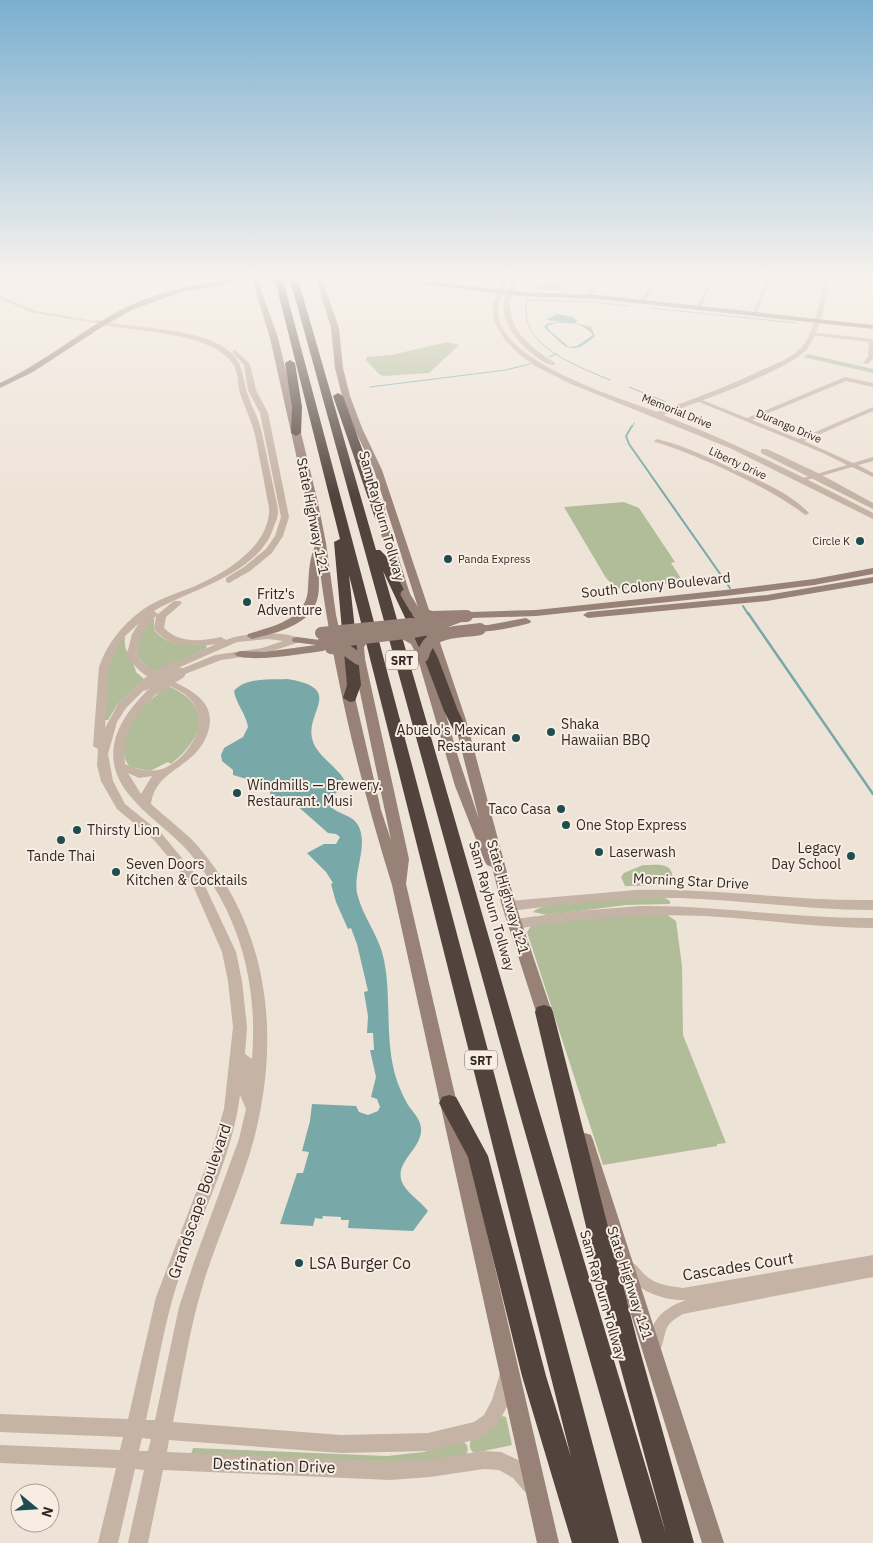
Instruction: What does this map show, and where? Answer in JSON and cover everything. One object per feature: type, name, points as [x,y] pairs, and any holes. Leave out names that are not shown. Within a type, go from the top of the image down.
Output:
[{"type":"highway","points":[[288,351],[296,388],[298,422],[296,433]]},
{"type":"highway","name":"SRT","points":[[297,351],[606,1543]]},
{"type":"highway","name":"Sam Rayburn Tollway","points":[[314,351],[525,1097],[655,1543]]},
{"type":"highway","points":[[317,351],[323,356],[329,370],[381,518]]},
{"type":"highway","points":[[341,518],[340,548],[354,685],[350,698]]},
{"type":"highway","points":[[371,550],[382,558],[431,658],[462,734]]},
{"type":"highway","points":[[544,1012],[625,1340],[681,1543]]},
{"type":"highway","points":[[449,1103],[478,1156],[534,1376],[585,1543]]},
{"type":"main road","points":[[0,379],[54,351]]},
{"type":"main road","points":[[0,386],[47,362],[62,351]]},
{"type":"main road","name":"State Highway 121","points":[[277,351],[321,543],[331,616],[374,810],[399,886],[548,1543]]},
{"type":"main road","name":"State Highway 121","points":[[337,351],[339,368],[358,428],[378,470],[460,720],[462,734],[509,906],[713,1543]]},
{"type":"main road","points":[[358,428],[361,447],[376,490],[381,518],[405,594],[408,612],[397,630],[415,642],[423,656],[464,799],[477,832],[503,885]]},
{"type":"main road","points":[[252,636],[286,625],[295,620],[309,606],[312,598],[314,561],[321,543]]},
{"type":"main road","name":"South Colony Boulevard","points":[[818,586],[873,571]]},
{"type":"main road","name":"South Colony Boulevard","points":[[322,641],[397,630],[415,633],[443,626],[472,615],[728,603],[818,586],[873,580]]},
{"type":"main road","points":[[405,594],[415,612],[421,615],[472,615]]},
{"type":"main road","name":"South Colony Boulevard","points":[[443,626],[484,629],[530,620],[616,609]]},
{"type":"main road","points":[[423,656],[423,647],[429,639],[484,629]]},
{"type":"main road","name":"South Colony Boulevard","points":[[322,641],[366,637],[397,630]]},
{"type":"main road","points":[[366,637],[358,647],[359,659],[402,859],[399,886]]},
{"type":"main road","name":"Grandscape Boulevard","points":[[297,640],[322,641]]},
{"type":"main road","points":[[240,654],[264,655],[322,641],[351,652],[359,659]]},
{"type":"street","points":[[121,806],[109,796],[95,767],[101,726],[104,667],[108,655],[117,639],[136,619],[150,608],[219,578],[247,558],[267,536],[274,513],[253,411],[245,396],[240,371],[235,361],[224,351]]},
{"type":"street","points":[[233,351],[247,364],[252,390],[264,413],[284,502],[285,517],[279,536],[269,551],[247,570],[178,604],[161,616],[159,629],[164,635],[182,642],[194,643],[235,639]]},
{"type":"street","name":"Memorial Drive","points":[[520,351],[544,367],[666,411],[740,441],[816,476],[873,506]]},
{"type":"street","name":"Memorial Drive","points":[[533,351],[576,376],[656,415],[732,445],[805,479],[873,516]]},
{"type":"street","points":[[656,415],[788,361],[801,351]]},
{"type":"street","points":[[866,363],[870,358],[871,351]]},
{"type":"street","points":[[748,420],[845,378],[873,386]]},
{"type":"street","name":"Durango Drive","points":[[695,399],[800,441],[873,475]]},
{"type":"street","points":[[800,441],[873,409]]},
{"type":"street","name":"Liberty Drive","points":[[657,441],[670,444],[732,471],[788,499],[806,513]]},
{"type":"street","points":[[805,479],[873,459]]},
{"type":"street","points":[[133,658],[135,636],[144,622],[162,608],[178,604]]},
{"type":"street","points":[[136,619],[127,636],[126,645],[128,652],[148,672],[190,694],[200,705],[204,717],[204,730],[196,745],[185,758],[163,772],[149,787],[145,804]]},
{"type":"street","name":"Grandscape Boulevard","points":[[108,1543],[133,1428],[165,1297],[218,1156],[231,1109],[240,1027],[236,982],[229,952],[214,915],[199,886],[164,844],[121,806],[107,781],[102,765],[103,748],[112,722],[122,706],[144,684],[176,670],[235,639],[252,636],[297,640]]},
{"type":"street","name":"Grandscape Boulevard","points":[[138,1543],[190,1299],[204,1255],[241,1158],[253,1110],[259,1065],[259,1012],[257,984],[249,948],[233,908],[215,878],[196,852],[129,787],[120,766],[118,753],[123,728],[137,706],[176,670],[218,657],[272,649],[297,640]]},
{"type":"street","points":[[120,766],[139,774],[163,772]]},
{"type":"street","name":"Morning Star Drive","points":[[509,906],[618,894],[645,893],[703,895],[812,904],[873,905]]},
{"type":"street","points":[[214,915],[233,908]]},
{"type":"street","points":[[515,924],[596,914],[683,911],[818,922],[873,923]]},
{"type":"street","points":[[238,1057],[244,1059],[249,1065],[246,1091],[253,1110]]},
{"type":"street","name":"Cascades Court","points":[[622,1258],[640,1280],[660,1292],[683,1294],[873,1261]]},
{"type":"street","name":"Cascades Court","points":[[654,1356],[657,1331],[668,1314],[686,1306],[873,1271]]},
{"type":"street","name":"Destination Drive","points":[[0,1423],[133,1428],[341,1444],[428,1442],[478,1430],[490,1421],[500,1403],[508,1372]]},
{"type":"street","name":"Destination Drive","points":[[0,1454],[390,1471],[430,1468],[484,1460],[501,1461],[520,1471],[536,1491]]},
{"type":"green space","points":[[409,351],[453,351],[429,373],[384,376],[379,374],[366,360],[367,357]]},
{"type":"green space","points":[[808,354],[873,369],[873,373],[803,357]]},
{"type":"green space","points":[[624,502],[639,508],[675,562],[671,563],[682,580],[680,582],[621,589],[614,586],[606,578],[564,507]]},
{"type":"green space","points":[[150,618],[154,619],[154,630],[165,639],[178,644],[206,645],[207,648],[156,672],[149,669],[138,657],[137,638]]},
{"type":"green space","points":[[122,636],[125,637],[127,653],[136,672],[144,679],[117,705],[108,720],[103,720],[107,665]]},
{"type":"green space","points":[[168,686],[183,694],[193,703],[198,712],[197,733],[191,744],[171,764],[168,762],[150,771],[130,767],[124,756],[123,744],[126,732],[132,721],[149,701]]},
{"type":"green space","points":[[643,865],[661,865],[669,868],[673,877],[672,885],[625,886],[621,877],[624,873]]},
{"type":"green space","points":[[663,897],[670,901],[670,904],[626,905],[547,915],[533,912],[542,907],[557,903],[615,898]]},
{"type":"green space","points":[[666,914],[676,921],[682,966],[683,1035],[726,1143],[603,1165],[527,932],[531,926],[591,917]]},
{"type":"green space","points":[[502,1416],[506,1417],[512,1445],[474,1453],[470,1447],[471,1439]]},
{"type":"green space","points":[[463,1441],[468,1447],[466,1455],[409,1463],[191,1454],[193,1448],[387,1456],[424,1452]]},
{"type":"water","points":[[287,679],[315,688],[319,695],[312,728],[312,738],[317,750],[345,781],[328,803],[335,810],[355,821],[361,833],[362,841],[356,885],[357,893],[359,902],[379,943],[384,960],[388,990],[389,1036],[397,1081],[421,1128],[417,1143],[401,1170],[404,1186],[428,1211],[413,1231],[348,1228],[349,1220],[341,1220],[341,1217],[323,1216],[322,1219],[315,1218],[313,1226],[280,1224],[297,1173],[303,1173],[309,1152],[302,1151],[310,1121],[312,1104],[356,1106],[359,1112],[368,1115],[378,1111],[380,1107],[377,1099],[371,1097],[376,1077],[370,1050],[374,1050],[373,1033],[367,1033],[368,1016],[364,992],[368,991],[357,944],[351,928],[348,929],[336,902],[331,884],[333,883],[326,872],[307,853],[324,844],[336,844],[340,837],[336,834],[328,833],[294,803],[296,798],[290,797],[285,801],[272,798],[269,790],[276,788],[275,783],[267,785],[233,775],[233,770],[222,761],[221,755],[224,748],[243,737],[248,727],[234,691],[251,681]]},
{"type":"waterway","points":[[551,351],[556,354]]},
{"type":"waterway","points":[[549,357],[556,354]]},
{"type":"waterway","points":[[556,354],[585,370],[610,380]]},
{"type":"waterway","points":[[370,387],[506,370],[530,364]]},
{"type":"waterway","points":[[629,387],[654,397]]},
{"type":"waterway","points":[[652,402],[654,397]]},
{"type":"waterway","points":[[654,397],[666,402]]},
{"type":"waterway","points":[[632,427],[634,423]]},
{"type":"waterway","points":[[632,426],[626,436],[629,444],[730,588]]},
{"type":"waterway","points":[[743,606],[748,614]]},
{"type":"waterway","points":[[748,613],[873,794]]},
{"type":"place","name":"Circle K","points":[[860,541]]},
{"type":"place","name":"Panda Express","points":[[448,559]]},
{"type":"place","name":"Fritz's Adventure","points":[[247,602]]},
{"type":"place","name":"Shaka Hawaiian BBQ","points":[[551,732]]},
{"type":"place","name":"Abuelo's Mexican Restaurant","points":[[516,738]]},
{"type":"place","name":"Windmills — Brewery. Restaurant. Musi","points":[[237,793]]},
{"type":"place","name":"Taco Casa","points":[[561,809]]},
{"type":"place","name":"One Stop Express","points":[[566,825]]},
{"type":"place","name":"Thirsty Lion","points":[[77,830]]},
{"type":"place","name":"Tande Thai","points":[[61,840]]},
{"type":"place","name":"Laserwash","points":[[599,852]]},
{"type":"place","name":"Legacy Day School","points":[[851,856]]},
{"type":"place","name":"Seven Doors Kitchen & Cocktails","points":[[116,872]]},
{"type":"place","name":"LSA Burger Co","points":[[299,1263]]}]
